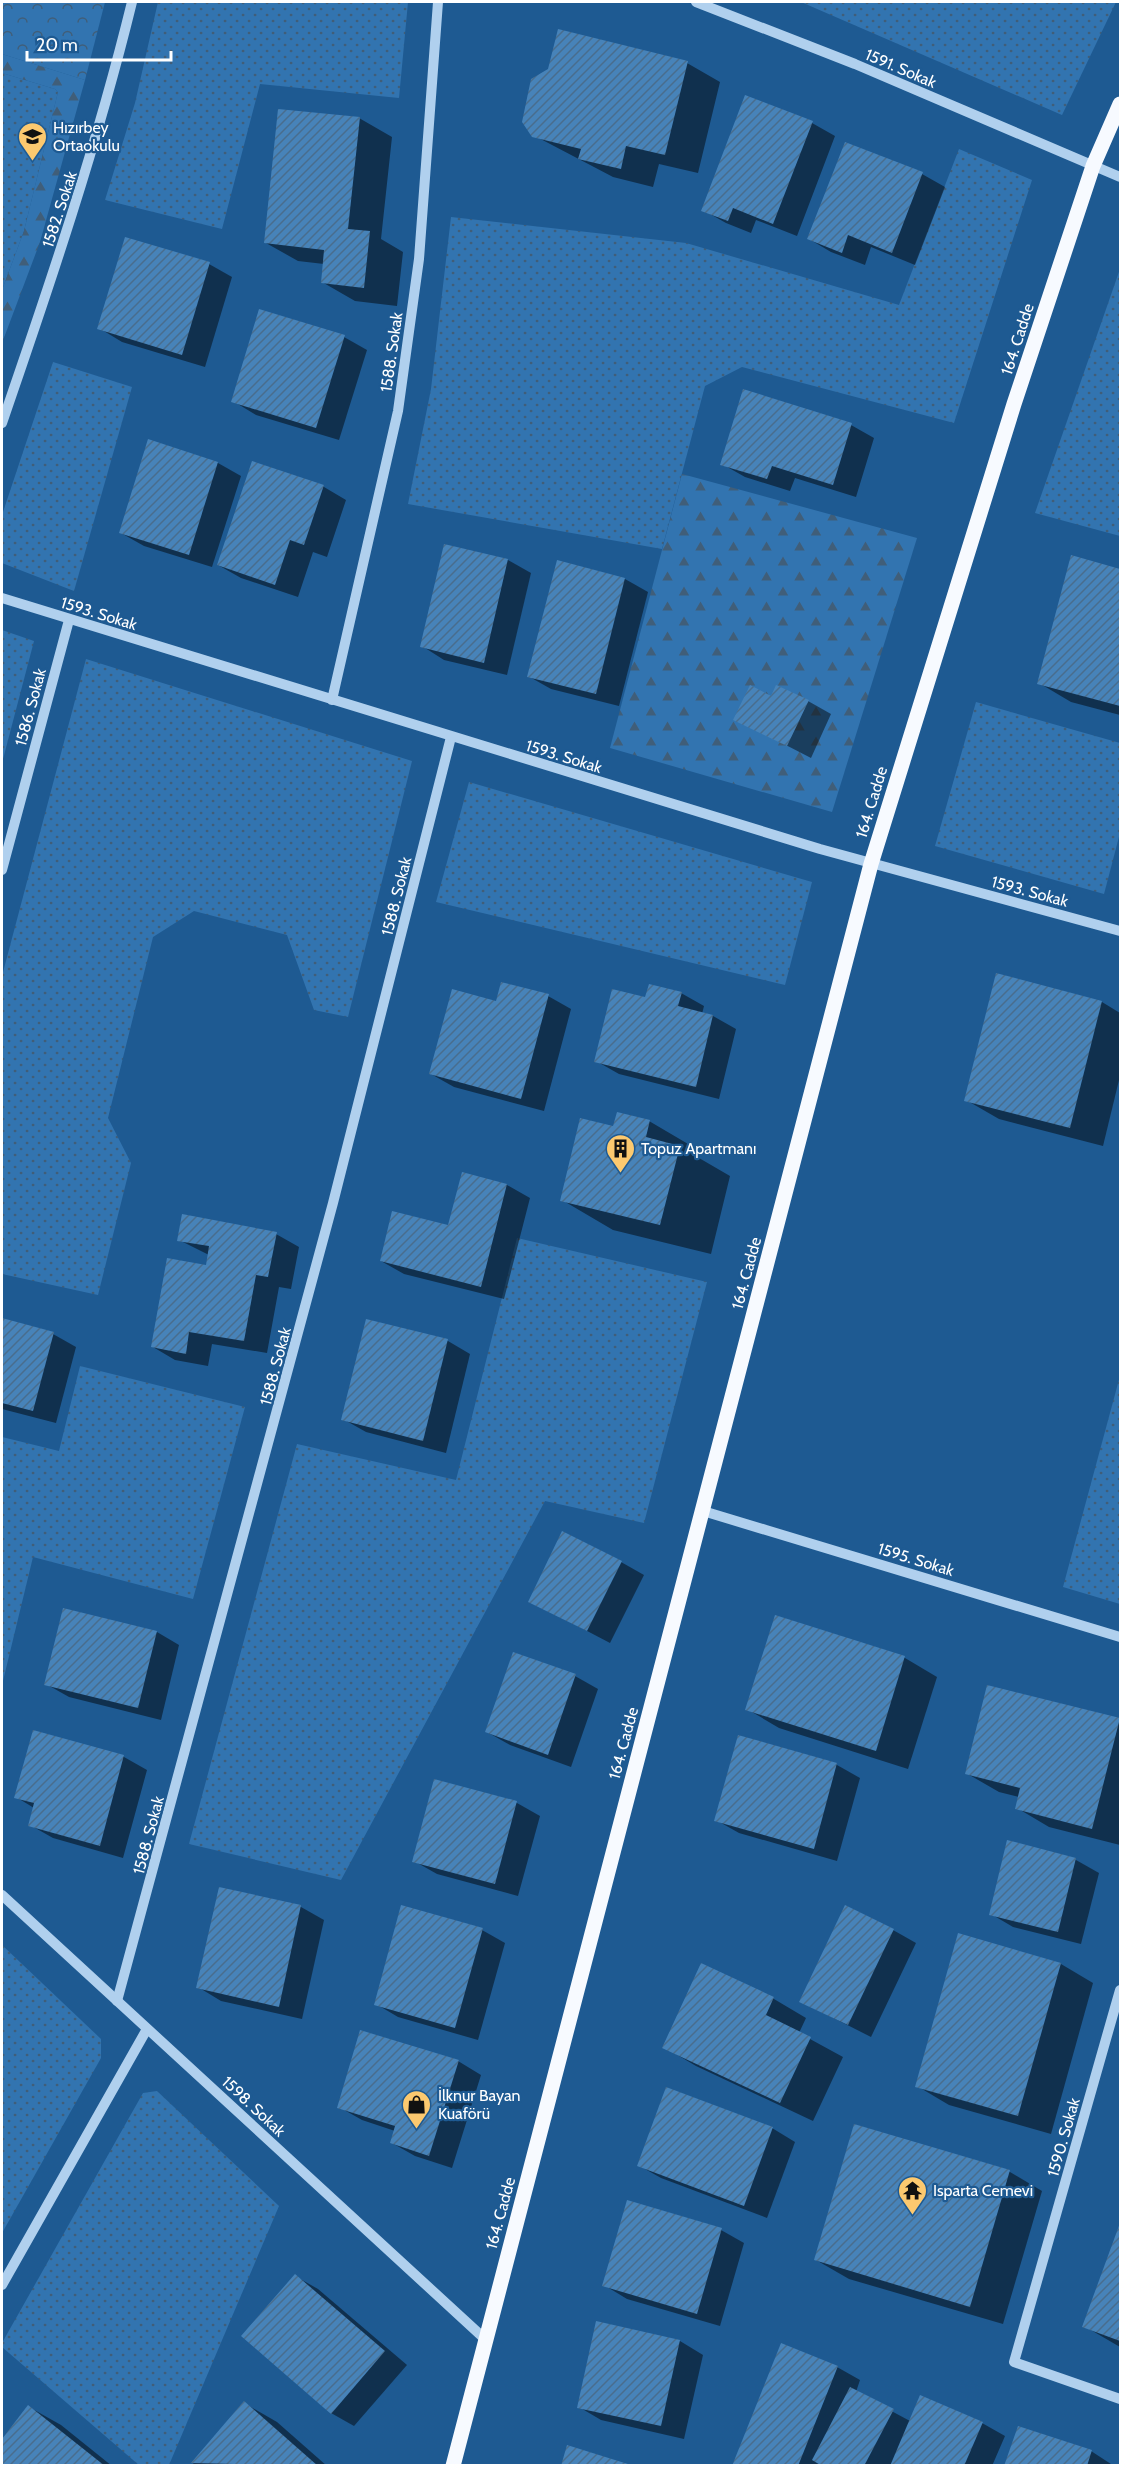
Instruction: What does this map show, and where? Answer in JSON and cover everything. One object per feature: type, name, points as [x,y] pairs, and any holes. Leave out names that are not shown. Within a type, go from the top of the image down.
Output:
[{"type":"main road","name":"164. Cadde","points":[[453,2466],[871,864],[1014,404],[1093,166],[1120,104]]},
{"type":"street","name":"1582. Sokak","points":[[2,423],[89,164],[132,2]]},
{"type":"street","name":"1588. Sokak","points":[[332,700],[383,484],[400,399],[418,259],[438,2]]},
{"type":"street","name":"1591. Sokak","points":[[696,2],[855,64],[1120,177]]},
{"type":"street","name":"1593. Sokak","points":[[2,598],[871,864],[1120,931]]},
{"type":"street","name":"1586. Sokak","points":[[2,870],[69,620]]},
{"type":"street","name":"1588. Sokak","points":[[117,2001],[330,1215],[451,737]]},
{"type":"street","name":"1595. Sokak","points":[[703,1511],[1120,1637]]},
{"type":"street","name":"1598. Sokak","points":[[2,1895],[486,2340]]},
{"type":"street","name":"1590. Sokak","points":[[1120,1990],[1117,2013],[1014,2362],[1120,2399]]},
{"type":"street","points":[[2,2285],[147,2029]]},
{"type":"green space","points":[[2,2],[105,2],[85,80],[2,54]]},
{"type":"green space","points":[[158,2],[408,2],[399,98],[260,84],[222,229],[105,200],[135,103]]},
{"type":"green space","points":[[801,2],[1116,2],[1062,115]]},
{"type":"green space","points":[[2,54],[85,80],[40,242],[2,343],[2,290],[24,231],[58,92],[55,89],[2,73]]},
{"type":"green space","points":[[2,73],[55,89],[58,92],[24,231],[2,290]]},
{"type":"green space","points":[[959,149],[1032,180],[954,423],[742,367],[705,386],[662,549],[408,504],[431,389],[451,217],[686,243],[899,305]]},
{"type":"green space","points":[[1120,269],[1120,536],[1035,513]]},
{"type":"green space","points":[[53,362],[132,387],[74,591],[2,563],[2,515]]},
{"type":"green space","points":[[682,474],[917,538],[832,812],[610,748]]},
{"type":"green space","points":[[2,630],[34,641],[2,763]]},
{"type":"green space","points":[[86,659],[412,761],[348,1017],[314,1010],[287,935],[194,911],[153,937],[108,1118],[131,1163],[98,1295],[2,1274],[2,976]]},
{"type":"green space","points":[[976,702],[1120,743],[1120,833],[1104,894],[935,846]]},
{"type":"green space","points":[[469,782],[812,882],[785,985],[436,902]]},
{"type":"green space","points":[[517,1238],[707,1282],[644,1523],[545,1501],[341,1880],[189,1844],[297,1444],[456,1480]]},
{"type":"green space","points":[[80,1366],[245,1407],[193,1599],[33,1557],[2,1685],[2,1437],[59,1451]]},
{"type":"green space","points":[[1120,1376],[1120,1604],[1063,1587]]},
{"type":"green space","points":[[2,1945],[101,2039],[101,2058],[2,2233]]},
{"type":"green space","points":[[157,2091],[279,2206],[169,2465],[140,2466],[2,2347],[2,2343],[143,2093]]},
{"type":"building","points":[[558,29],[688,61],[665,155],[626,146],[621,169],[578,159],[581,149],[532,137],[522,122],[531,79],[548,69]]},
{"type":"building","points":[[745,95],[813,121],[773,224],[733,208],[728,221],[701,211]]},
{"type":"building","points":[[278,109],[360,117],[348,229],[370,231],[364,288],[321,283],[324,250],[264,243]]},
{"type":"building","points":[[845,142],[923,172],[892,253],[848,235],[842,253],[807,239]]},
{"type":"building","points":[[125,237],[210,262],[182,355],[97,329]]},
{"type":"building","points":[[259,309],[345,335],[316,428],[231,402]]},
{"type":"building","points":[[743,389],[852,423],[833,485],[772,466],[767,479],[720,465]]},
{"type":"building","points":[[148,439],[218,462],[189,555],[119,533]]},
{"type":"building","points":[[252,461],[324,485],[304,545],[290,540],[275,585],[217,565]]},
{"type":"building","points":[[444,544],[508,559],[484,663],[420,647]]},
{"type":"building","points":[[1071,555],[1120,569],[1120,706],[1037,684]]},
{"type":"building","points":[[557,560],[625,578],[596,694],[527,677]]},
{"type":"building","points":[[750,685],[771,696],[776,685],[809,700],[787,746],[733,720]]},
{"type":"building","points":[[996,973],[1102,1001],[1070,1128],[964,1101]]},
{"type":"building","points":[[501,982],[549,994],[521,1099],[429,1074],[452,989],[496,1001]]},
{"type":"building","points":[[649,984],[682,992],[678,1006],[713,1015],[696,1087],[594,1062],[612,989],[645,997]]},
{"type":"building","name":"Topuz Apartmanı","points":[[617,1112],[650,1120],[646,1137],[680,1146],[660,1225],[560,1201],[580,1118],[613,1126]]},
{"type":"building","points":[[462,1172],[507,1184],[481,1287],[380,1261],[392,1211],[448,1225]]},
{"type":"building","points":[[182,1214],[277,1232],[268,1277],[256,1275],[244,1341],[189,1332],[186,1354],[151,1347],[167,1258],[206,1265],[209,1246],[177,1241]]},
{"type":"building","points":[[2,1318],[54,1332],[33,1411],[2,1403]]},
{"type":"building","points":[[366,1319],[448,1339],[423,1441],[341,1420]]},
{"type":"building","points":[[562,1531],[622,1561],[587,1631],[528,1602]]},
{"type":"building","points":[[63,1608],[157,1631],[138,1708],[44,1685]]},
{"type":"building","points":[[775,1615],[905,1656],[876,1751],[745,1710]]},
{"type":"building","points":[[513,1652],[576,1674],[548,1755],[485,1732]]},
{"type":"building","points":[[987,1685],[1120,1718],[1092,1829],[1015,1809],[1020,1788],[965,1774]]},
{"type":"building","points":[[33,1730],[124,1755],[100,1846],[28,1826],[34,1803],[14,1798]]},
{"type":"building","points":[[738,1735],[837,1763],[814,1849],[714,1821]]},
{"type":"building","points":[[434,1779],[517,1801],[495,1884],[412,1862]]},
{"type":"building","points":[[1007,1840],[1076,1858],[1058,1932],[989,1915]]},
{"type":"building","points":[[219,1887],[301,1905],[279,2007],[196,1988]]},
{"type":"building","points":[[401,1905],[483,1928],[455,2028],[374,2005]]},
{"type":"building","points":[[845,1905],[894,1929],[848,2025],[799,2002]]},
{"type":"building","points":[[958,1933],[1061,1963],[1018,2116],[915,2087]]},
{"type":"building","points":[[701,1963],[774,1997],[766,2015],[811,2037],[780,2103],[662,2048]]},
{"type":"building","points":[[360,2030],[459,2060],[429,2156],[390,2143],[395,2126],[337,2108]]},
{"type":"building","points":[[666,2087],[773,2127],[744,2206],[637,2166]]},
{"type":"building","name":"Isparta Cemevi","points":[[854,2124],[1010,2170],[970,2307],[814,2260]]},
{"type":"building","points":[[627,2200],[722,2228],[697,2314],[602,2286]]},
{"type":"building","points":[[1120,2223],[1120,2341],[1082,2327]]},
{"type":"building","points":[[295,2274],[385,2351],[331,2414],[241,2336]]},
{"type":"building","points":[[596,2321],[680,2340],[661,2426],[577,2408]]},
{"type":"building","points":[[781,2343],[838,2366],[798,2466],[732,2466]]},
{"type":"building","points":[[850,2387],[894,2409],[864,2466],[822,2466],[812,2460]]},
{"type":"building","points":[[920,2395],[983,2422],[964,2466],[890,2466]]},
{"type":"building","points":[[244,2401],[318,2466],[191,2463]]},
{"type":"building","points":[[28,2405],[105,2466],[2,2466],[2,2439]]},
{"type":"building","points":[[1018,2426],[1092,2450],[1087,2466],[1004,2466]]},
{"type":"building","points":[[567,2445],[631,2465],[631,2466],[561,2466]]},
{"type":"place","name":"Hızırbey Ortaokulu","points":[[32,162]]},
{"type":"place","name":"Topuz Apartmanı","points":[[620,1174]]},
{"type":"place","name":"İlknur Bayan Kuaförü","points":[[417,2130]]},
{"type":"place","name":"Isparta Cemevi","points":[[912,2216]]}]
